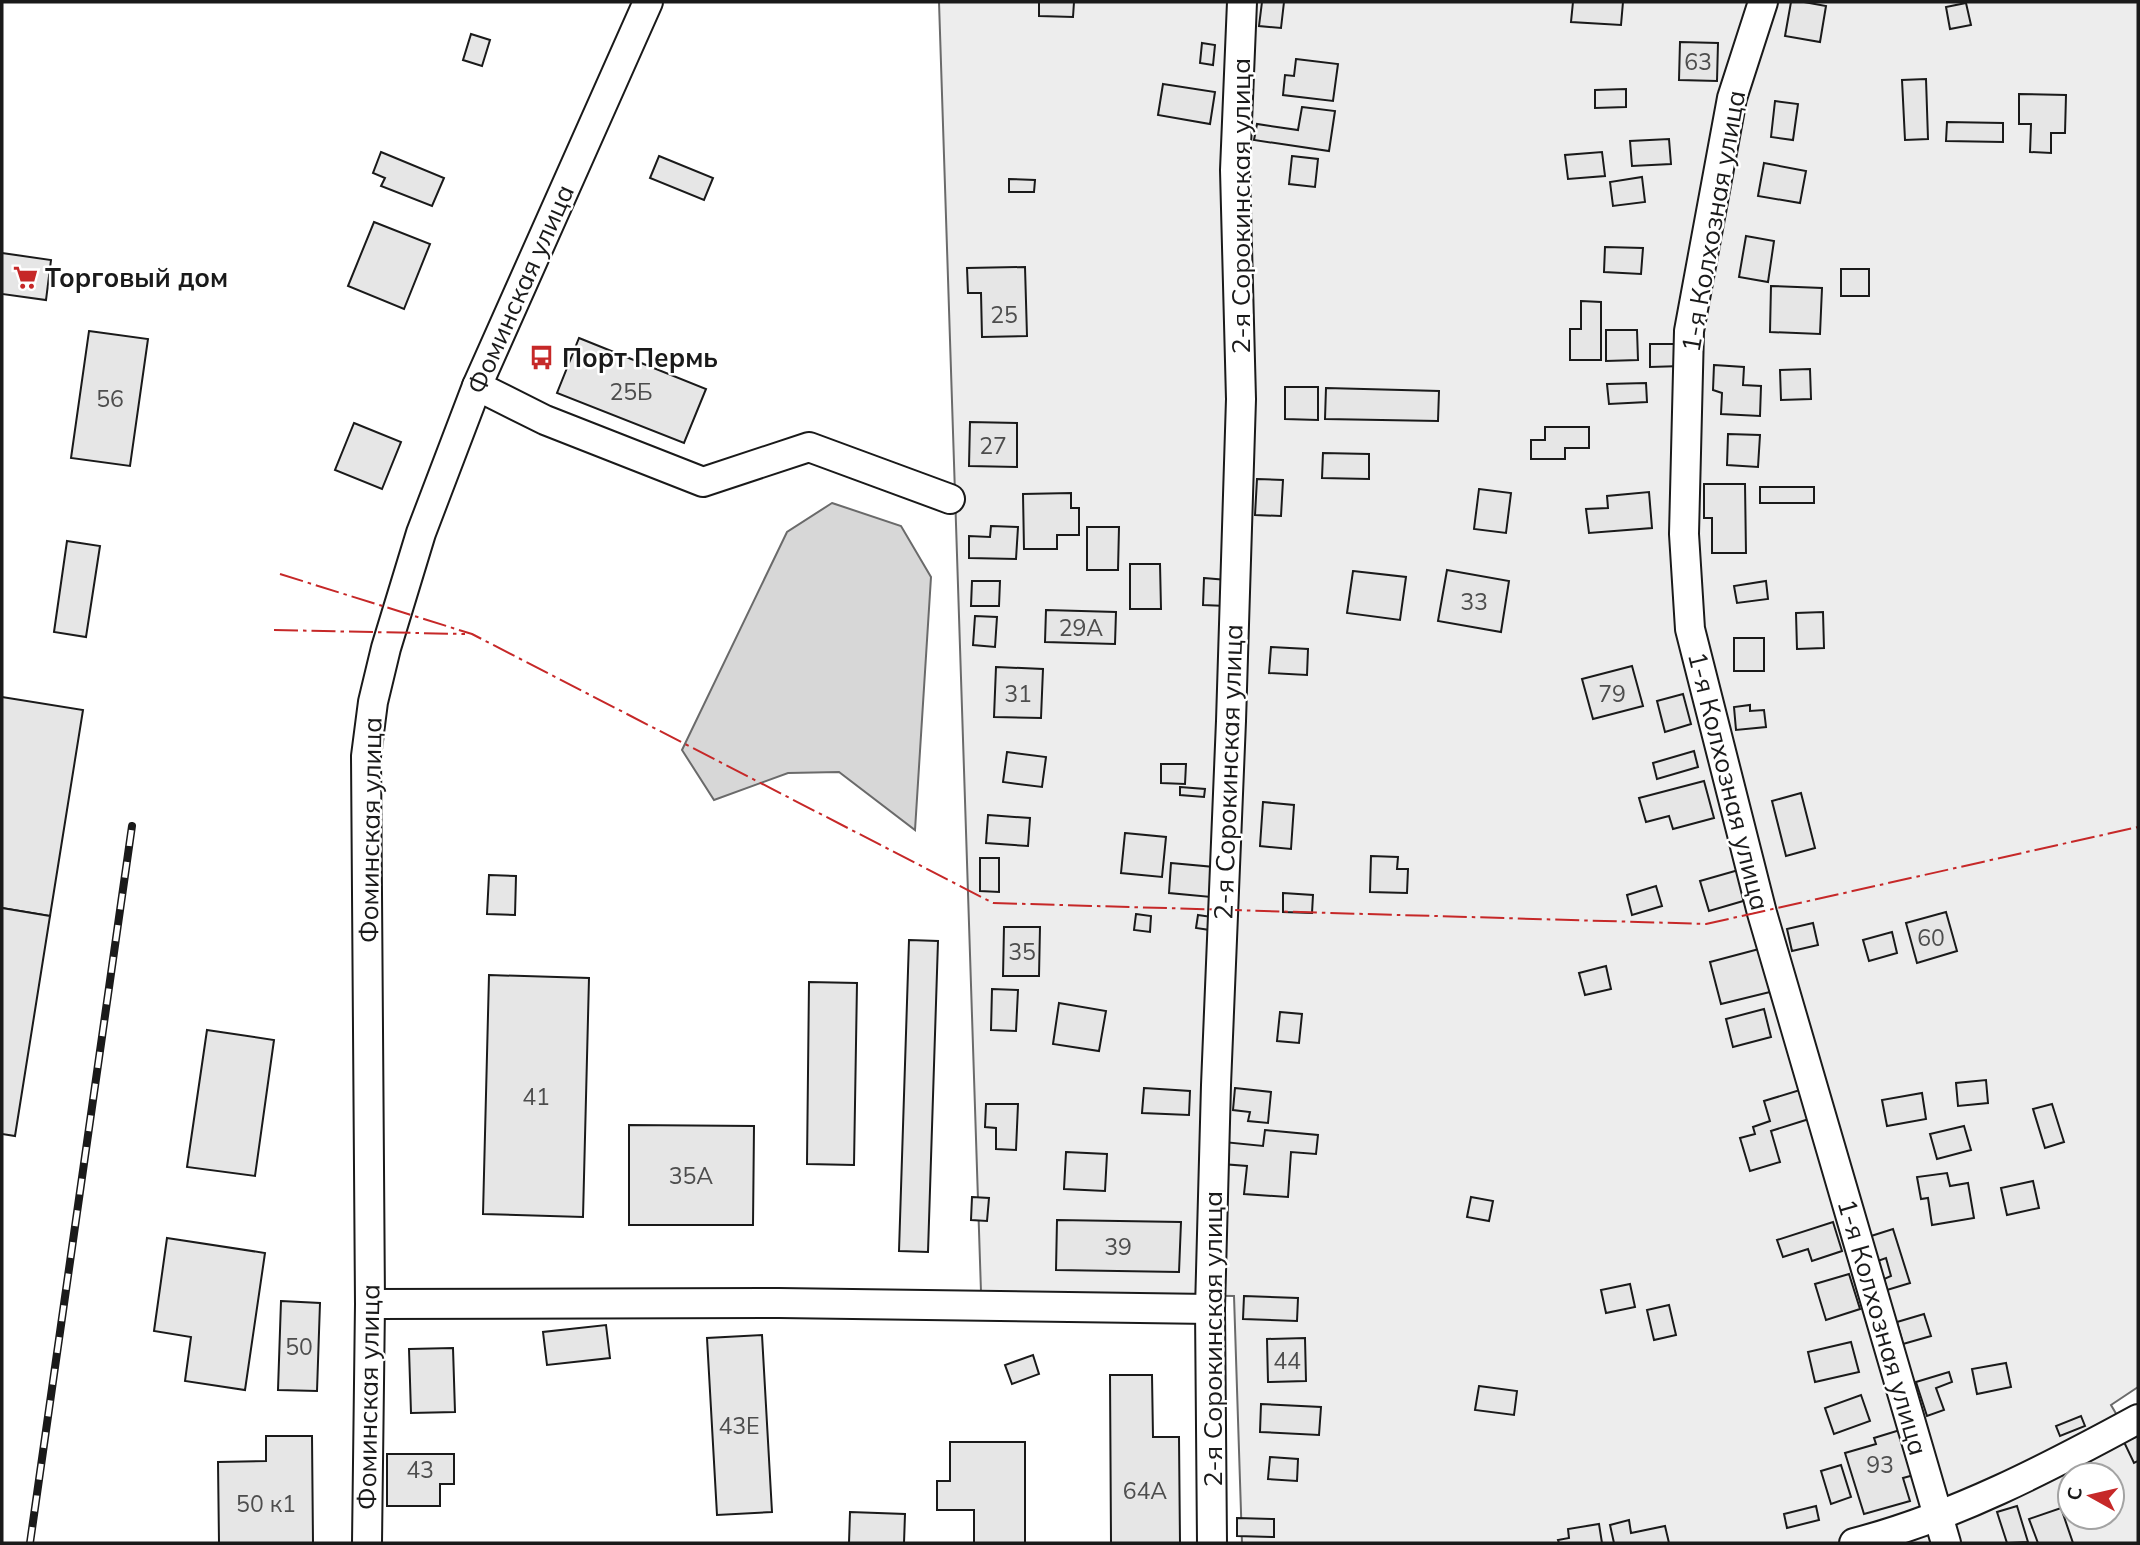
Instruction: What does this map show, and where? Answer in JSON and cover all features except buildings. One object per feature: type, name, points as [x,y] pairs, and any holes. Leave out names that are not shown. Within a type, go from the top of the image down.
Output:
[{"type":"street","name":"Фоминская улица","points":[[366,1543],[370,1304],[366,756],[373,702],[386,648],[421,533],[477,386],[648,2]]},
{"type":"street","name":"2-я Сорокинская улица","points":[[1212,1543],[1210,1309],[1241,399],[1235,170],[1242,2]]},
{"type":"street","name":"1-я Колхозная улица","points":[[1763,2],[1732,97],[1689,331],[1684,534],[1690,629],[1762,913],[1946,1543]]},
{"type":"street","points":[[477,386],[545,420],[703,482],[809,447],[950,499]]},
{"type":"street","points":[[370,1304],[793,1303],[1210,1309]]},
{"type":"street","points":[[1854,1543],[1938,1516],[2069,1455],[2138,1419]]},
{"type":"shaded area","points":[[939,2],[2138,2],[2138,1387],[2111,1405],[2138,1451],[2138,1543],[1242,1543],[1234,1296],[981,1292]]},
{"type":"shaded area","points":[[832,503],[901,526],[931,577],[915,830],[839,772],[788,773],[714,800],[682,750],[787,532]]},
{"type":"railway","points":[[30,1543],[132,826]]},
{"type":"power","points":[[280,574],[472,634],[993,903],[1706,924],[2138,827]]},
{"type":"power","points":[[274,630],[465,634]]},
{"type":"place","name":"Торговый дом","points":[[25,277]]},
{"type":"place","name":"Порт Пермь","points":[[542,357]]}]
